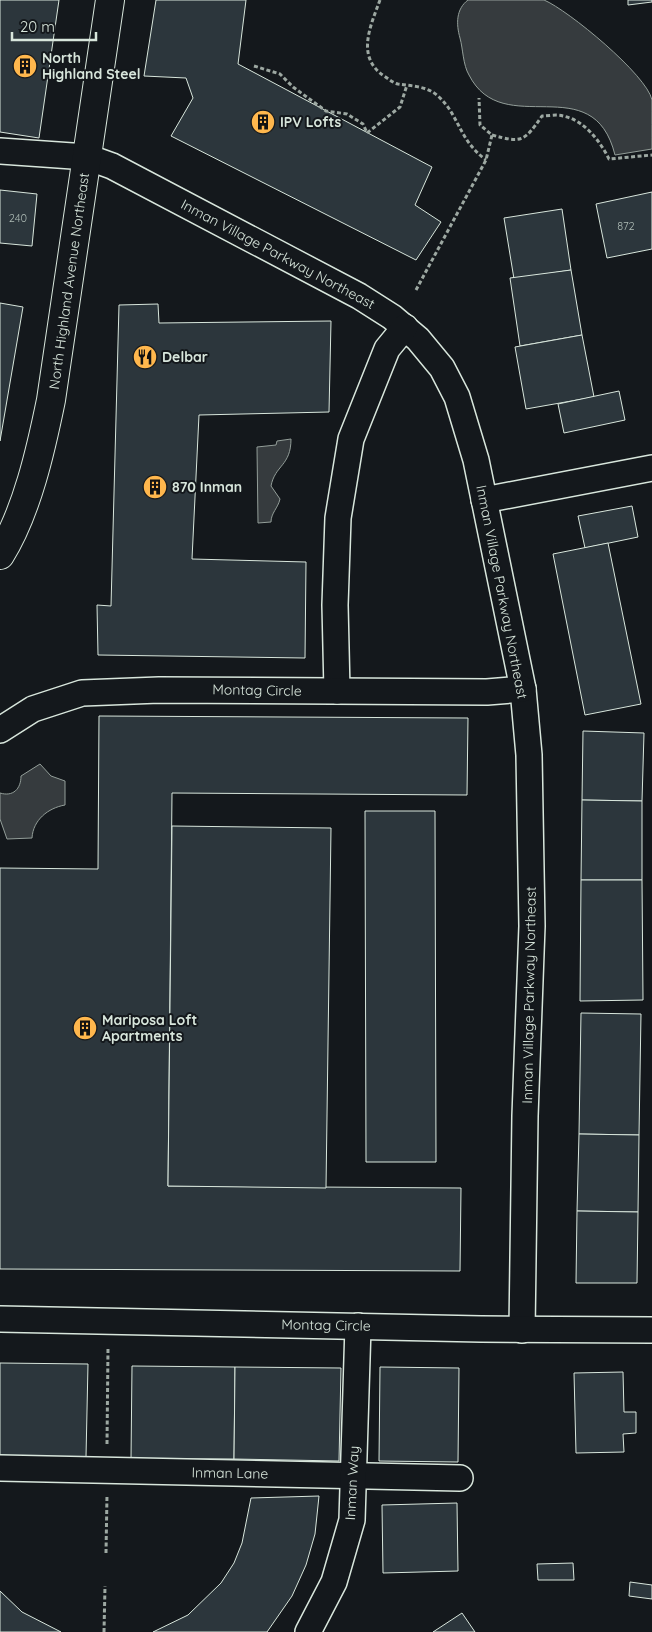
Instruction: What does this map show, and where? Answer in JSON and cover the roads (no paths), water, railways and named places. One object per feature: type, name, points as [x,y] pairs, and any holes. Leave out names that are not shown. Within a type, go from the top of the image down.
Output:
[{"type":"main road","name":"North Highland Avenue Northeast","points":[[0,555],[28,492],[42,447],[51,400],[110,0]]},
{"type":"street","name":"Inman Village Parkway Northeast","points":[[0,151],[87,157],[118,169],[378,307],[405,327],[432,354],[454,389],[463,413],[484,500],[523,688],[529,755],[532,926],[522,1330]]},
{"type":"street","points":[[337,691],[335,606],[338,518],[351,439],[387,349],[405,327]]},
{"type":"street","points":[[484,500],[652,468]]},
{"type":"street","name":"Montag Circle","points":[[0,730],[33,709],[82,693],[159,690],[487,692],[523,688]]},
{"type":"street","name":"Montag Circle","points":[[0,1319],[522,1330],[652,1330]]},
{"type":"street","name":"Inman Way","points":[[308,1632],[334,1582],[352,1520],[358,1326]]},
{"type":"street","name":"Inman Lane","points":[[0,1468],[460,1478]]},
{"type":"place","name":"North Highland Steel","points":[[25,66]]},
{"type":"place","name":"IPV Lofts","points":[[263,122]]},
{"type":"place","name":"Delbar","points":[[145,357]]},
{"type":"place","name":"870 Inman","points":[[155,487]]},
{"type":"place","name":"Mariposa Loft Apartments","points":[[85,1028]]}]
